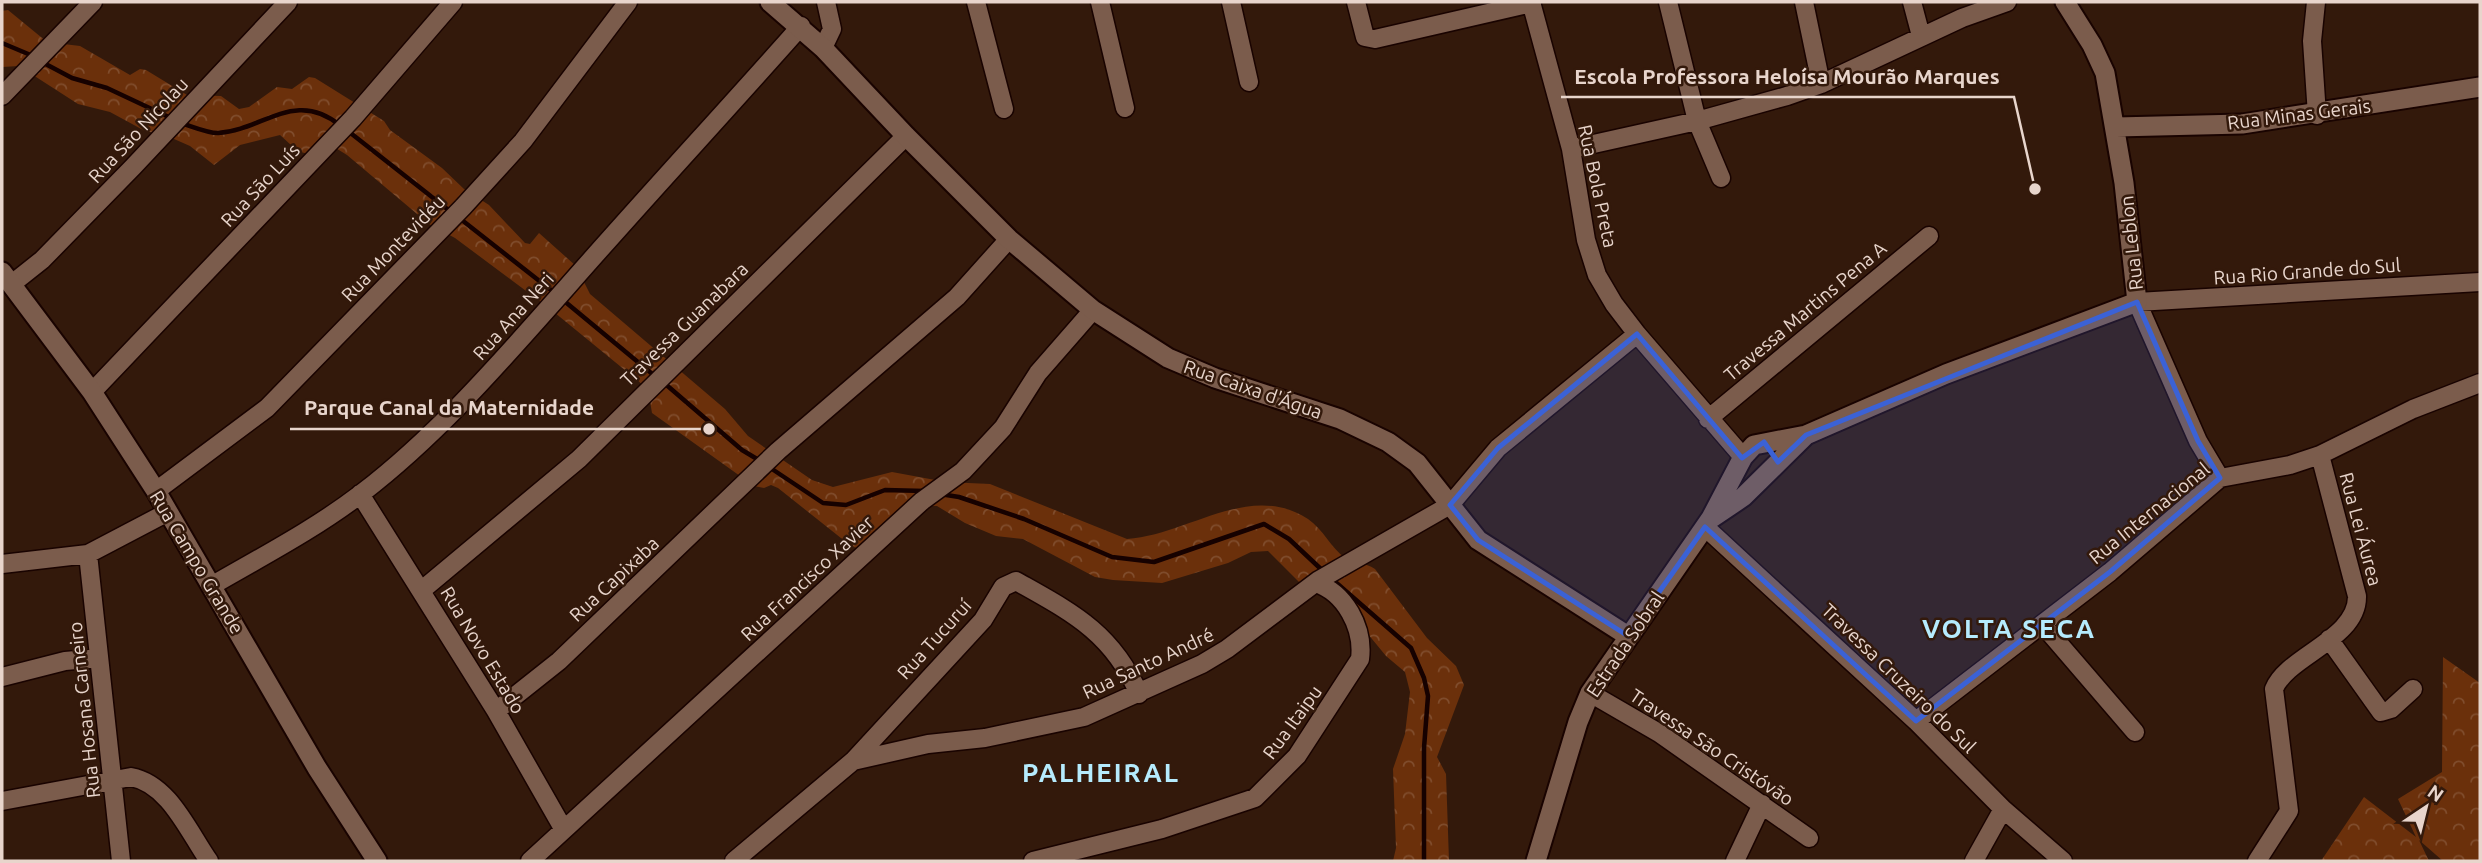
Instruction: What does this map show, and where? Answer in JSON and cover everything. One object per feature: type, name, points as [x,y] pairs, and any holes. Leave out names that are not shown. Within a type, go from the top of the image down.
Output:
[{"type":"street","points":[[2,96],[41,52],[93,2]]},
{"type":"street","name":"Rua São Nicolau","points":[[7,278],[41,260],[288,2]]},
{"type":"street","name":"Rua São Luís","points":[[92,392],[151,334],[353,118],[453,2]]},
{"type":"street","name":"Rua Montevidéu","points":[[156,491],[267,408],[463,206],[523,141],[628,2]]},
{"type":"street","name":"Rua Caixa d'Água","points":[[770,2],[802,26],[905,136],[1009,239],[1093,310],[1168,358],[1215,378],[1340,419],[1388,442],[1417,463],[1478,540],[1628,636]]},
{"type":"street","points":[[823,48],[832,29],[826,2]]},
{"type":"street","points":[[976,2],[1004,109]]},
{"type":"street","points":[[1100,2],[1125,108]]},
{"type":"street","points":[[1231,2],[1249,82]]},
{"type":"street","points":[[1356,2],[1364,37],[1375,39],[1532,3]]},
{"type":"street","points":[[1668,2],[1697,121],[1721,178]]},
{"type":"street","points":[[1804,2],[1821,84]]},
{"type":"street","points":[[1912,2],[1921,36]]},
{"type":"street","points":[[1571,149],[1697,121],[1821,84],[1921,36],[2007,2]]},
{"type":"street","name":"Rua Leblon","points":[[2066,2],[2105,73],[2116,127],[2137,283],[2137,302],[2198,442],[2220,478]]},
{"type":"street","points":[[2316,2],[2312,41],[2317,114]]},
{"type":"street","name":"Rua Bola Preta","points":[[1532,3],[1571,149],[1586,240],[1597,275],[1614,304],[1637,334],[1743,457]]},
{"type":"street","name":"Rua Ana Neri","points":[[213,585],[295,537],[360,494],[442,422],[513,351],[565,289],[802,26]]},
{"type":"street","name":"Rua Minas Gerais","points":[[2116,127],[2242,124],[2480,87]]},
{"type":"street","name":"Travessa Guanabara","points":[[422,590],[579,459],[905,136]]},
{"type":"street","name":"Travessa Martins Pena A","points":[[1708,419],[1929,236]]},
{"type":"street","name":"Rua Capixaba","points":[[496,711],[559,661],[774,455],[957,297],[1009,239]]},
{"type":"street","name":"Rua Campo Grande","points":[[7,278],[92,392],[156,491],[317,768],[377,861]]},
{"type":"street","name":"Rua Rio Grande do Sul","points":[[2137,302],[2480,282]]},
{"type":"street","name":"Estrada Sobral","points":[[1536,861],[1578,722],[1590,693],[1708,523],[1743,457],[1754,445],[1806,435],[1946,374],[2137,302]]},
{"type":"street","name":"Rua Francisco Xavier","points":[[530,861],[925,500],[957,475],[1003,428],[1038,373],[1093,310]]},
{"type":"street","name":"Rua Santo André","points":[[734,861],[853,761],[928,744],[985,738],[1084,717],[1139,694],[1227,649],[1323,578],[1450,505],[1498,447],[1637,334]]},
{"type":"street","name":"Rua Internacional","points":[[1916,721],[2043,625],[2220,478],[2290,465],[2319,455],[2413,409],[2480,383]]},
{"type":"street","name":"Estrada Sobral","points":[[1708,523],[1743,497],[1806,435]]},
{"type":"street","points":[[1764,442],[1778,461]]},
{"type":"street","name":"Rua Lei Áurea","points":[[2257,861],[2289,811],[2274,689],[2283,677],[2355,614],[2357,596],[2319,455]]},
{"type":"street","points":[[1730,481],[1743,497]]},
{"type":"street","name":"Rua Novo Estado","points":[[360,494],[496,711],[564,830]]},
{"type":"street","points":[[2,564],[88,554],[168,512]]},
{"type":"street","name":"Travessa Cruzeiro do Sul","points":[[1708,523],[1916,721],[2003,809],[2063,861]]},
{"type":"street","name":"Rua Hosana Carneiro","points":[[88,554],[121,861]]},
{"type":"street","name":"Rua Itaipu","points":[[1033,861],[1218,812],[1255,798],[1281,774],[1357,669],[1360,659],[1362,649],[1356,625],[1343,601],[1328,587],[1323,578]]},
{"type":"street","name":"Rua Tucuruí","points":[[853,761],[983,620],[999,592],[1010,581],[1016,581],[1078,616],[1101,634],[1124,662],[1139,694]]},
{"type":"street","points":[[2043,625],[2135,732]]},
{"type":"street","points":[[2329,639],[2380,712],[2391,709],[2413,689]]},
{"type":"street","points":[[2,677],[65,661],[99,658]]},
{"type":"street","name":"Travessa São Cristóvão","points":[[1590,693],[1658,733],[1809,838]]},
{"type":"street","points":[[2,801],[131,777],[147,780],[160,790],[209,861]]},
{"type":"street","points":[[1735,861],[1762,804]]},
{"type":"street","points":[[1974,861],[2003,809]]},
{"type":"highlighted area","points":[[2137,302],[2198,441],[2220,478],[2110,572],[1916,721],[1705,527],[1628,636],[1478,540],[1450,505],[1498,448],[1637,334],[1742,458],[1764,442],[1778,462],[1806,435]]},
{"type":"green space","points":[[8,10],[47,42],[80,46],[130,75],[140,69],[146,70],[187,95],[221,96],[239,109],[249,107],[277,87],[292,89],[309,77],[315,78],[384,121],[390,130],[442,168],[464,189],[489,205],[525,243],[530,244],[539,233],[576,266],[590,294],[725,409],[748,436],[812,480],[833,487],[892,472],[946,482],[990,484],[1127,539],[1173,529],[1241,508],[1263,506],[1286,509],[1308,519],[1345,558],[1375,569],[1427,638],[1456,666],[1464,685],[1437,757],[1446,774],[1449,861],[1393,861],[1396,848],[1393,769],[1405,734],[1410,692],[1405,672],[1386,656],[1349,611],[1332,598],[1301,584],[1268,551],[1251,552],[1228,563],[1162,583],[1113,580],[1095,577],[1023,539],[996,536],[965,523],[937,506],[904,505],[857,548],[851,546],[778,488],[771,485],[764,488],[754,486],[652,413],[648,389],[549,308],[455,238],[429,224],[347,155],[334,147],[305,153],[294,148],[280,135],[240,145],[214,165],[190,146],[165,135],[145,131],[110,112],[78,104],[19,66],[2,67],[2,11]]},
{"type":"green space","points":[[2443,657],[2480,683],[2480,861],[2443,861],[2419,840],[2429,861],[2321,861],[2364,797],[2416,837],[2398,799],[2442,772]]},
{"type":"waterway","points":[[2,43],[33,56]]},
{"type":"waterway","points":[[40,61],[72,78],[107,88],[173,119]]},
{"type":"waterway","points":[[181,123],[218,133],[235,130],[280,114],[309,111],[324,115],[341,126]]},
{"type":"waterway","points":[[348,131],[451,212]]},
{"type":"waterway","points":[[458,217],[556,294]]},
{"type":"waterway","points":[[563,300],[656,377]]},
{"type":"waterway","points":[[663,382],[742,450],[762,462]]},
{"type":"waterway","points":[[769,467],[823,503],[846,505],[885,490],[925,491]]},
{"type":"waterway","points":[[940,494],[959,497],[1024,519],[1112,557],[1154,562],[1264,524],[1289,539],[1323,571]]},
{"type":"waterway","points":[[1332,579],[1411,648],[1424,678],[1428,696],[1424,748],[1424,861]]},
{"type":"place","name":"Escola Professora Heloísa Mourão Marques","points":[[2035,189]]},
{"type":"place","name":"Parque Canal da Maternidade","points":[[709,429]]},
{"type":"district","name":"VOLTA SECA","points":[[2009,629]]},
{"type":"district","name":"PALHEIRAL","points":[[1101,773]]}]
